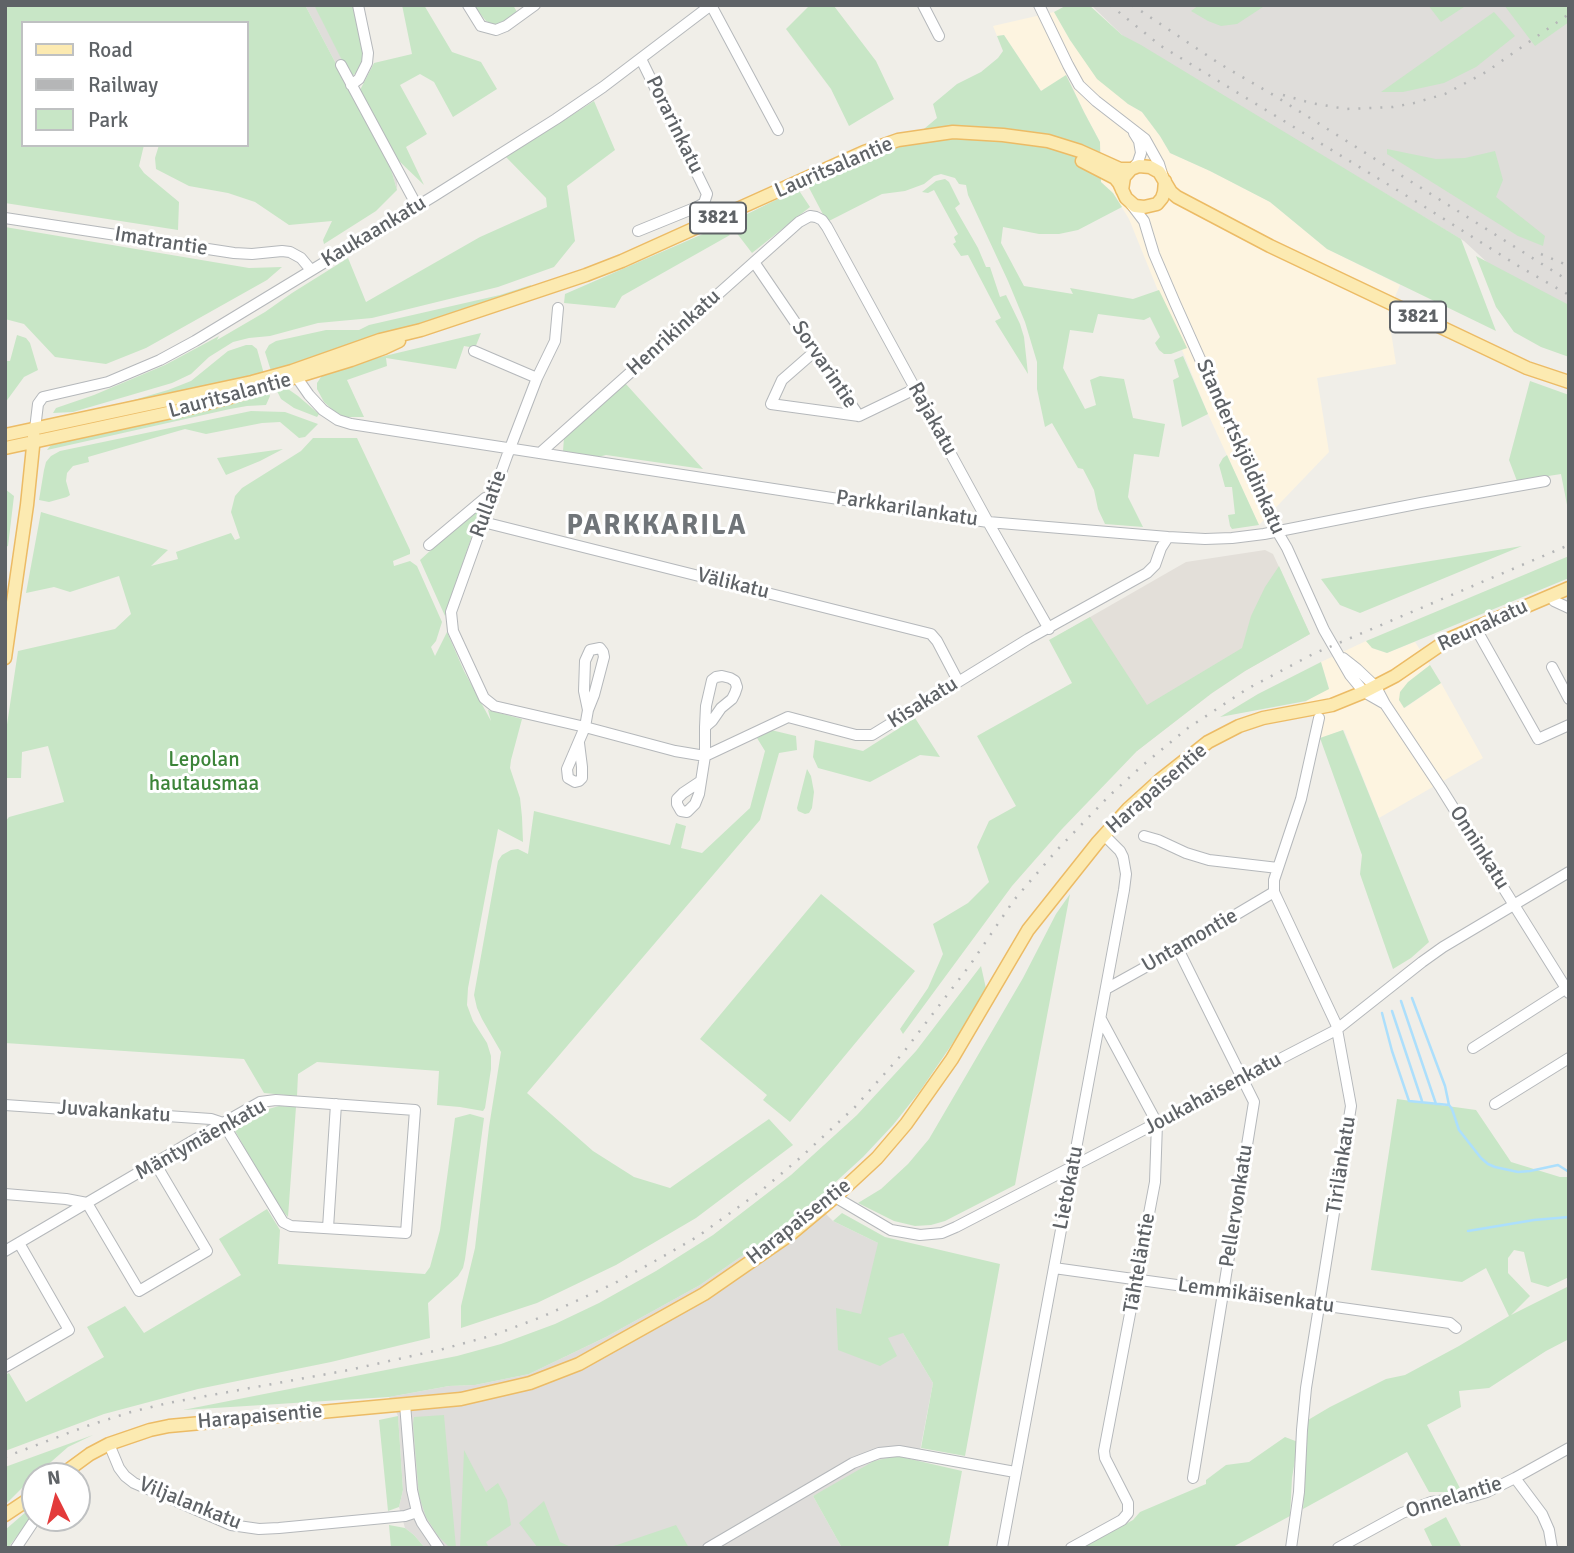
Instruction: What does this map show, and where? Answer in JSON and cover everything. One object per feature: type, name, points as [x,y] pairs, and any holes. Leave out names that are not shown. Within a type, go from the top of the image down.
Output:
[{"type":"main road","name":"Lauritsalantie","points":[[34,436],[294,374],[380,340],[421,330],[586,275],[880,146],[916,137],[971,132],[1048,141],[1120,169],[1133,168]]},
{"type":"main road","name":"Lauritsalantie","points":[[1019,138],[1051,148],[1109,174],[1122,190]]},
{"type":"main road","points":[[1139,166],[1150,166],[1164,179],[1164,192],[1156,204],[1141,207],[1130,204],[1122,190],[1124,177],[1139,166]]},
{"type":"main road","name":"3821","points":[[1164,179],[1177,197],[1270,246]]},
{"type":"main road","name":"3821","points":[[1156,204],[1180,207],[1270,246],[1517,364],[1569,382]]},
{"type":"main road","name":"3821","points":[[5,435],[34,436]]},
{"type":"main road","points":[[5,658],[34,436]]},
{"type":"main road","name":"3821","points":[[5,448],[34,436]]},
{"type":"main road","name":"Reunakatu","points":[[1370,690],[1449,639],[1569,588]]},
{"type":"main road","name":"Harapaisentie","points":[[82,1462],[109,1444],[150,1430],[179,1424],[461,1399],[530,1383],[579,1364],[704,1294],[792,1233],[877,1158],[906,1124],[952,1059],[1028,930],[1104,835],[1160,780],[1208,742],[1239,726],[1263,718],[1332,705],[1370,690]]},
{"type":"main road","points":[[5,1515],[21,1505]]},
{"type":"main road","points":[[5,1524],[21,1506]]},
{"type":"street","points":[[351,85],[359,79],[367,63],[368,53],[358,5]]},
{"type":"street","points":[[468,5],[481,26],[496,30],[535,5]]},
{"type":"street","points":[[711,5],[778,130]]},
{"type":"street","name":"Kaukaankatu","points":[[34,436],[38,404],[43,397],[108,382],[160,360],[195,341],[556,119],[711,5]]},
{"type":"street","points":[[923,5],[939,36]]},
{"type":"street","points":[[1039,5],[1079,85],[1145,139],[1159,163],[1164,179]]},
{"type":"street","name":"Porarinkatu","points":[[638,231],[697,207],[704,202],[707,194],[641,58]]},
{"type":"street","points":[[341,65],[417,206]]},
{"type":"street","points":[[1132,129],[1141,147],[1140,157],[1133,168]]},
{"type":"street","name":"Standertskjöldinkatu","points":[[1130,204],[1140,214],[1164,279],[1324,630],[1350,676],[1370,690]]},
{"type":"street","name":"Standertskjöldinkatu","points":[[1149,235],[1150,212],[1156,204]]},
{"type":"street","name":"Henrikinkatu","points":[[540,453],[799,222],[810,216]]},
{"type":"street","name":"Rajakatu","points":[[810,216],[819,218],[824,223],[1049,629]]},
{"type":"street","name":"Imatrantie","points":[[5,218],[234,253],[290,252],[301,258],[311,270]]},
{"type":"street","name":"Sorvarintie","points":[[754,262],[859,416],[915,389]]},
{"type":"street","name":"Rullatie","points":[[558,308],[555,341],[488,498],[483,522],[451,612],[453,631],[484,698],[494,706],[585,727]]},
{"type":"street","points":[[474,351],[537,378]]},
{"type":"street","points":[[814,352],[782,380],[771,404],[859,416]]},
{"type":"street","name":"Parkkarilankatu","points":[[294,374],[323,410],[338,420],[364,426],[988,522],[1168,537],[1232,538],[1545,481]]},
{"type":"street","points":[[429,545],[488,498]]},
{"type":"street","name":"Välikatu","points":[[483,522],[931,634],[958,681]]},
{"type":"street","name":"Kisakatu","points":[[705,756],[788,717],[856,735],[872,735],[958,681],[1147,573],[1168,537]]},
{"type":"street","points":[[1551,596],[1554,601],[1569,608]]},
{"type":"street","points":[[1475,627],[1538,739],[1569,725]]},
{"type":"street","points":[[579,743],[604,657],[600,648],[590,650],[585,661],[584,691],[588,710]]},
{"type":"street","points":[[1552,667],[1569,699]]},
{"type":"street","points":[[701,781],[705,756],[705,727],[706,706],[712,680],[722,676],[730,678],[735,681],[737,687],[732,699],[705,727]]},
{"type":"street","name":"Onninkatu","points":[[1370,690],[1385,704],[1441,788],[1568,990]]},
{"type":"street","points":[[1274,892],[1274,880],[1301,799],[1319,718]]},
{"type":"street","points":[[585,727],[675,751],[705,756]]},
{"type":"street","name":"Lietokatu","points":[[1002,1548],[1124,890],[1126,874],[1121,851],[1104,835]]},
{"type":"street","points":[[1144,836],[1209,860],[1278,868]]},
{"type":"street","name":"Joukahaisenkatu","points":[[835,1197],[891,1230],[920,1235],[942,1233],[1336,1030],[1422,962],[1569,872]]},
{"type":"street","name":"Untamontie","points":[[1106,989],[1274,892]]},
{"type":"street","name":"Tirilänkatu","points":[[1274,892],[1336,1024],[1351,1106],[1306,1388],[1299,1492],[1291,1548]]},
{"type":"street","name":"Pellervonkatu","points":[[1178,949],[1254,1102],[1193,1478]]},
{"type":"street","points":[[1473,1048],[1562,991],[1568,990]]},
{"type":"street","points":[[1101,1019],[1157,1124]]},
{"type":"street","points":[[1495,1104],[1569,1058]]},
{"type":"street","name":"Mäntymäenkatu","points":[[5,1251],[223,1123],[266,1101],[415,1110],[406,1233],[328,1228]]},
{"type":"street","points":[[223,1123],[283,1222],[291,1226],[328,1228],[336,1104]]},
{"type":"street","name":"Juvakankatu","points":[[5,1105],[211,1119],[223,1123]]},
{"type":"street","name":"Tähteläntie","points":[[1071,1548],[1122,1520],[1128,1513],[1128,1503],[1104,1451],[1155,1182],[1157,1124]]},
{"type":"street","points":[[5,1194],[87,1203],[139,1291],[207,1251],[155,1163]]},
{"type":"street","points":[[5,1367],[69,1330],[19,1243]]},
{"type":"street","name":"Lemmikäisenkatu","points":[[1054,1268],[1450,1324],[1456,1328]]},
{"type":"street","points":[[405,1404],[412,1490],[417,1512],[439,1548]]},
{"type":"street","name":"Viljalankatu","points":[[109,1444],[119,1468],[134,1483],[231,1525],[258,1529],[279,1528],[405,1516],[417,1512]]},
{"type":"street","name":"Onnelantie","points":[[1338,1548],[1402,1513],[1431,1502],[1471,1497],[1487,1492],[1569,1448]]},
{"type":"street","points":[[708,1548],[853,1463],[879,1453],[900,1451],[1015,1472]]},
{"type":"street","points":[[1515,1478],[1542,1514],[1549,1530],[1552,1548]]},
{"type":"street","points":[[16,1548],[27,1532]]},
{"type":"shaded area","points":[[305,5],[314,5],[320,14],[351,78],[398,160],[397,190],[390,166]]},
{"type":"shaded area","points":[[1091,5],[1569,5],[1569,308],[1503,277],[1464,241],[1123,36]]},
{"type":"shaded area","points":[[1054,12],[1070,40],[1128,104],[1142,112],[1170,153],[1270,202],[1327,249],[1400,285],[1388,313],[1396,364],[1317,378],[1329,452],[1259,525],[1208,414],[1129,219],[1113,193],[1101,182],[1100,142],[1067,75],[1041,91],[1004,35],[997,36],[993,26]]},
{"type":"shaded area","points":[[1265,550],[1273,554],[1310,634],[1212,693],[1137,751],[1064,632],[1186,562]]},
{"type":"shaded area","points":[[1366,641],[1372,648],[1387,653],[1415,642],[1430,665],[1408,682],[1399,700],[1405,708],[1441,683],[1483,758],[1379,818],[1344,730],[1320,738],[1306,701],[1329,688],[1321,662]]},
{"type":"shaded area","points":[[814,1202],[833,1221],[878,1243],[903,1333],[933,1383],[918,1461],[897,1456],[813,1496],[842,1548],[425,1548],[405,1528],[399,1507],[403,1490],[398,1416],[389,1397],[449,1386],[475,1385],[529,1374],[606,1337],[700,1285],[794,1220]]},
{"type":"green space","points":[[5,5],[305,5],[390,166],[397,190],[376,211],[324,244],[323,240],[332,221],[289,225],[255,202],[228,193],[189,186],[156,169],[155,158],[158,147],[248,147],[248,21],[21,21],[21,147],[144,147],[139,166],[179,202],[178,230],[5,203]]},
{"type":"green space","points":[[314,5],[354,5],[365,53],[359,69],[351,78]]},
{"type":"green space","points":[[402,5],[424,5],[452,52],[481,62],[497,89],[453,117],[434,82],[420,74],[400,85],[427,134],[406,147],[424,185],[398,160],[360,90],[374,63],[412,54]]},
{"type":"green space","points":[[473,5],[513,5],[517,12],[495,25],[486,21]]},
{"type":"green space","points":[[810,5],[834,6],[876,61],[894,99],[849,126],[831,89],[786,29]]},
{"type":"green space","points":[[1067,5],[1089,5],[1122,35],[1461,239],[1496,331],[1327,249],[1270,202],[1170,153],[1142,112],[1097,79],[1054,12]]},
{"type":"green space","points":[[1199,5],[1266,5],[1237,24],[1221,26],[1191,11]]},
{"type":"green space","points":[[1428,5],[1467,5],[1441,22]]},
{"type":"green space","points":[[1504,5],[1569,5],[1569,22],[1535,46]]},
{"type":"green space","points":[[1494,12],[1515,36],[1476,67],[1444,83],[1403,92],[1381,92]]},
{"type":"green space","points":[[1004,35],[1041,91],[1066,75],[1100,142],[1101,182],[1113,193],[1122,207],[1078,230],[1059,234],[1039,234],[1003,227],[1001,243],[1024,286],[1073,294],[1070,288],[1133,299],[1159,290],[1187,348],[1171,354],[1164,354],[1159,350],[1155,343],[1160,337],[1150,317],[1144,320],[1098,314],[1093,333],[1070,330],[1063,368],[1085,409],[1096,405],[1090,380],[1100,376],[1124,379],[1133,418],[1165,424],[1159,457],[1134,454],[1128,497],[1143,527],[1105,524],[1094,490],[1083,469],[1078,468],[1052,423],[1045,427],[1037,389],[1037,362],[1025,322],[968,195],[966,185],[941,174],[905,191],[882,194],[827,222],[807,184],[877,152],[906,144],[937,118],[933,104],[957,84],[981,72],[998,58],[1003,51],[997,36]]},
{"type":"green space","points":[[594,101],[615,150],[567,186],[575,241],[554,267],[498,287],[372,318],[318,323],[270,336],[233,342],[209,357],[191,374],[172,383],[73,412],[53,413],[56,408],[165,365],[219,336],[217,340],[348,258],[366,302],[480,237],[547,207],[546,198],[506,157]]},
{"type":"green space","points":[[1387,149],[1436,159],[1465,158],[1495,151],[1503,180],[1496,197],[1545,236],[1543,246],[1518,236],[1387,154]]},
{"type":"green space","points":[[945,179],[960,204],[955,208],[986,267],[990,267],[1000,297],[1006,295],[1020,324],[1028,374],[995,321],[1001,318],[968,255],[961,256],[953,244],[956,242],[954,237],[958,234],[934,190],[922,192],[936,181]]},
{"type":"green space","points":[[798,189],[810,207],[752,253],[729,223]]},
{"type":"green space","points":[[5,227],[249,268],[282,267],[267,280],[146,348],[106,364],[55,357],[24,324],[5,319]]},
{"type":"green space","points":[[719,227],[730,235],[622,296],[615,308],[564,303],[565,294]]},
{"type":"green space","points":[[1476,256],[1569,305],[1569,357],[1541,347],[1514,332],[1496,307]]},
{"type":"green space","points":[[531,285],[530,288],[271,371],[265,352],[269,345],[276,341],[326,330],[359,330],[369,325],[500,295]]},
{"type":"green space","points":[[481,333],[475,348],[464,346],[456,369],[386,358],[387,366],[347,380],[364,417],[346,417],[336,413],[324,402],[317,389],[317,383],[323,374],[372,359]]},
{"type":"green space","points":[[17,335],[26,338],[30,343],[38,370],[24,377],[5,403],[5,361],[10,361]]},
{"type":"green space","points":[[246,345],[257,349],[264,374],[96,411],[191,381],[228,351]]},
{"type":"green space","points":[[1183,356],[1208,414],[1182,427],[1173,380],[1179,377],[1174,360]]},
{"type":"green space","points":[[1530,381],[1569,395],[1569,515],[1561,474],[1517,481],[1509,460]]},
{"type":"green space","points":[[625,383],[703,469],[563,451],[564,438]]},
{"type":"green space","points":[[281,388],[298,396],[319,414],[317,417],[294,408],[281,399],[276,389]]},
{"type":"green space","points":[[268,391],[270,396],[266,405],[230,409],[47,450],[62,441]]},
{"type":"green space","points":[[251,411],[285,412],[318,424],[305,437],[299,438],[280,422],[206,434],[185,429],[88,457],[89,462],[73,466],[67,473],[70,495],[49,502],[39,500],[46,462],[60,451]]},
{"type":"green space","name":"Lepolan hautausmaa","points":[[313,438],[357,438],[410,550],[410,554],[393,561],[394,566],[410,561],[417,566],[442,622],[436,641],[431,647],[435,656],[447,632],[491,721],[488,710],[522,719],[510,768],[520,798],[523,842],[498,829],[468,988],[467,1005],[491,1056],[483,1111],[437,1105],[439,1071],[317,1062],[298,1074],[297,1096],[264,1093],[244,1059],[5,1043],[5,822],[9,817],[64,802],[48,746],[22,752],[21,778],[5,778],[5,738],[18,651],[115,629],[131,614],[119,576],[70,592],[54,587],[26,593],[41,512],[168,550],[151,566],[178,559],[176,552],[231,533],[235,540],[240,538],[231,512],[235,496],[242,488],[301,451]]},
{"type":"green space","points":[[283,449],[226,475],[217,458]]},
{"type":"green space","points":[[1227,455],[1259,525],[1232,529],[1230,526],[1228,515],[1235,514],[1232,487],[1225,487],[1219,465]]},
{"type":"green space","points":[[5,489],[14,496],[8,546],[5,547]]},
{"type":"green space","points":[[483,503],[445,616],[420,560]]},
{"type":"green space","points":[[1522,546],[1360,613],[1340,605],[1321,579]]},
{"type":"green space","points":[[1569,556],[1569,578],[1387,653],[1372,648],[1366,641]]},
{"type":"green space","points":[[1279,566],[1310,634],[1212,693],[1137,751],[1012,886],[903,1034],[900,1029],[928,988],[943,954],[933,924],[968,903],[989,882],[977,847],[989,821],[1016,806],[977,736],[1072,683],[1049,640],[1090,617],[1147,705],[1242,648],[1251,616]]},
{"type":"green space","points":[[1321,662],[1329,689],[1306,701],[1220,717],[1258,694]]},
{"type":"green space","points":[[1430,665],[1441,683],[1404,708],[1399,700],[1400,692]]},
{"type":"green space","points":[[915,718],[940,757],[920,755],[870,782],[818,768],[813,757],[815,740],[863,751]]},
{"type":"green space","points":[[771,730],[796,736],[797,750],[779,753],[760,820],[527,1093],[593,1151],[634,1177],[670,1188],[769,1119],[793,1145],[696,1218],[616,1265],[537,1303],[461,1328],[461,1306],[475,1248],[501,1052],[482,1019],[474,995],[498,861],[511,850],[518,849],[528,854],[534,811],[670,845],[676,823],[686,826],[681,848],[702,853],[750,808],[765,751],[757,738]]},
{"type":"green space","points":[[1343,730],[1429,942],[1393,969],[1360,874],[1362,855],[1320,738]]},
{"type":"green space","points":[[807,769],[814,792],[812,808],[805,814],[797,808]]},
{"type":"green space","points":[[821,894],[915,971],[790,1122],[763,1100],[767,1095],[700,1039]]},
{"type":"green space","points":[[1070,894],[1015,1185],[945,1221],[931,1225],[915,1226],[894,1221],[858,1203],[881,1189],[908,1164],[929,1139],[1023,978],[1056,914]]},
{"type":"green space","points":[[981,966],[987,993],[920,1091],[893,1125],[863,1157],[794,1220],[700,1285],[606,1337],[529,1374],[475,1385],[449,1386],[389,1397],[183,1410],[457,1356],[501,1344],[555,1324],[599,1303],[713,1235],[791,1175],[857,1115],[916,1051]]},
{"type":"green space","points":[[1397,1099],[1476,1110],[1511,1162],[1560,1177],[1569,1177],[1569,1277],[1548,1287],[1531,1282],[1524,1252],[1514,1250],[1508,1258],[1508,1273],[1530,1296],[1511,1315],[1569,1286],[1569,1339],[1489,1388],[1459,1391],[1461,1407],[1427,1425],[1462,1492],[1429,1492],[1407,1452],[1303,1509],[1308,1420],[1386,1379],[1405,1375],[1509,1316],[1486,1268],[1462,1282],[1371,1270]]},
{"type":"green space","points":[[279,1106],[296,1107],[288,1217],[276,1204],[234,1129],[238,1121]]},
{"type":"green space","points":[[470,1114],[484,1118],[465,1259],[458,1276],[428,1303],[430,1338],[331,1362],[198,1389],[104,1414],[5,1451],[5,1375],[9,1373],[26,1402],[104,1357],[87,1327],[125,1306],[144,1333],[241,1275],[219,1239],[267,1209],[280,1230],[278,1264],[425,1274],[430,1267],[440,1230],[455,1118]]},
{"type":"green space","points":[[842,1213],[885,1237],[1000,1264],[965,1456],[921,1448],[933,1383],[903,1333],[888,1338],[897,1356],[880,1366],[838,1350],[836,1308],[861,1314],[878,1243],[833,1221]]},
{"type":"green space","points":[[444,1415],[456,1548],[450,1548],[438,1536],[426,1517],[419,1496],[414,1417]]},
{"type":"green space","points":[[398,1416],[403,1490],[399,1507],[388,1511],[379,1420]]},
{"type":"green space","points":[[93,1435],[68,1447],[51,1462],[21,1462],[21,1489],[5,1505],[5,1467]]},
{"type":"green space","points":[[1285,1437],[1298,1442],[1290,1516],[1231,1548],[1081,1548],[1133,1520],[1140,1512],[1206,1484],[1206,1480],[1226,1465],[1249,1462]]},
{"type":"green space","points":[[464,1450],[486,1492],[498,1483],[507,1500],[511,1525],[486,1542],[489,1548],[460,1548]]},
{"type":"green space","points":[[897,1456],[962,1471],[948,1548],[842,1548],[813,1496],[874,1461]]},
{"type":"green space","points":[[544,1501],[560,1542],[573,1548],[538,1548],[519,1523]]},
{"type":"green space","points":[[21,1516],[21,1531],[8,1548],[5,1548],[5,1530]]},
{"type":"green space","points":[[1446,1517],[1462,1548],[1433,1548],[1424,1529]]},
{"type":"green space","points":[[389,1525],[405,1528],[425,1548],[391,1548]]},
{"type":"green space","points":[[676,1525],[689,1548],[605,1548],[617,1545]]},
{"type":"waterway","points":[[1412,998],[1459,1130],[1481,1158],[1495,1167],[1518,1172],[1558,1165],[1569,1172]]},
{"type":"waterway","points":[[1401,1001],[1436,1104]]},
{"type":"waterway","points":[[1392,1011],[1422,1101]]},
{"type":"waterway","points":[[1382,1013],[1409,1101],[1449,1105]]},
{"type":"waterway","points":[[1468,1231],[1569,1217]]},
{"type":"railway","points":[[1110,5],[1161,46],[1569,295]]},
{"type":"railway","points":[[1132,5],[1220,64],[1569,281]]},
{"type":"railway","points":[[1283,95],[1346,109],[1393,107],[1414,103],[1445,94],[1486,72],[1569,14]]},
{"type":"railway","points":[[1541,254],[1569,266]]},
{"type":"railway","points":[[5,1457],[131,1412],[349,1370],[494,1335],[544,1316],[615,1283],[697,1237],[762,1190],[855,1107],[903,1053],[970,965],[1014,900],[1057,850],[1109,796],[1188,728],[1247,689],[1313,654],[1569,545]]},
{"type":"district","name":"PARKKARILA","points":[[657,527]]}]
